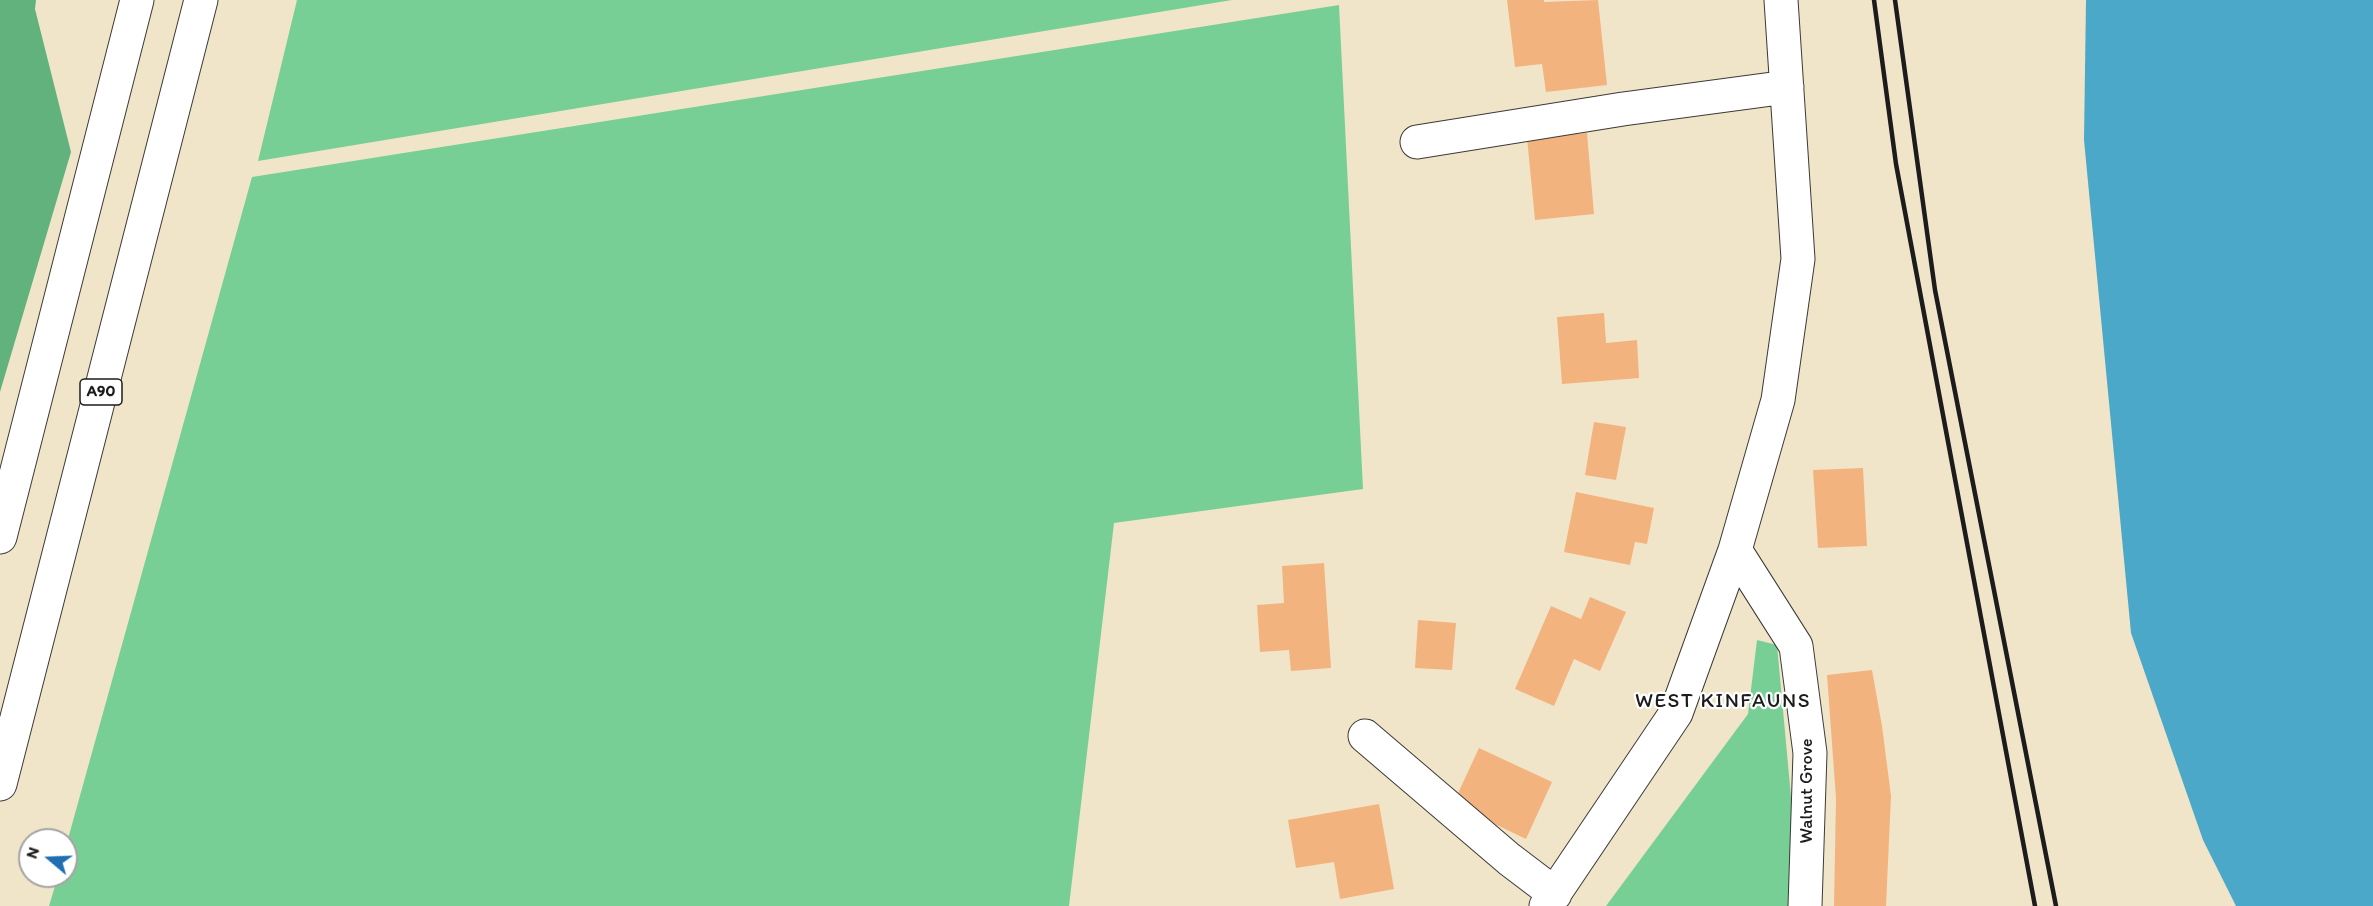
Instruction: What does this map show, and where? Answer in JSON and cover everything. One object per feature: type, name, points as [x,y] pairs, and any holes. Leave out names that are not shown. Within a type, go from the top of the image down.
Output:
[{"type":"main road","points":[[0,537],[137,0]]},
{"type":"main road","name":"A90","points":[[0,784],[201,0]]},
{"type":"main road","points":[[1365,736],[1509,859],[1550,900],[1676,713],[1735,550],[1779,400],[1798,259],[1781,0]]},
{"type":"main road","points":[[1417,142],[1623,109],[1787,87]]},
{"type":"main road","name":"Walnut Grove","points":[[1735,550],[1796,646],[1810,753],[1805,906]]},
{"type":"green space","points":[[0,0],[36,0],[35,9],[71,152],[0,392]]},
{"type":"green space","points":[[297,0],[1232,0],[258,161]]},
{"type":"green space","points":[[1339,5],[1363,489],[1114,523],[1069,906],[49,906],[54,888],[78,888],[78,828],[71,828],[252,177]]},
{"type":"green space","points":[[1757,640],[1777,645],[1798,873],[1794,906],[1606,906],[1748,714]]},
{"type":"water","points":[[2086,0],[2373,0],[2373,906],[2236,906],[2203,840],[2131,633],[2084,140]]},
{"type":"building","points":[[1507,0],[1544,0],[1544,2],[1598,0],[1607,85],[1546,92],[1542,64],[1515,67]]},
{"type":"building","points":[[1587,133],[1594,214],[1535,220],[1527,138]]},
{"type":"building","points":[[1604,313],[1606,343],[1637,340],[1639,378],[1562,384],[1557,317]]},
{"type":"building","points":[[1594,422],[1626,427],[1616,480],[1585,475]]},
{"type":"building","points":[[1863,468],[1867,546],[1818,548],[1813,470]]},
{"type":"building","points":[[1576,492],[1654,508],[1647,544],[1635,542],[1630,565],[1564,552]]},
{"type":"building","points":[[1324,563],[1331,668],[1291,671],[1289,650],[1260,652],[1257,605],[1284,603],[1282,566]]},
{"type":"building","points":[[1590,597],[1626,612],[1600,671],[1574,659],[1554,706],[1515,689],[1551,606],[1581,619]]},
{"type":"building","points":[[1418,620],[1456,623],[1452,670],[1415,668]]},
{"type":"building","points":[[1872,670],[1891,796],[1886,906],[1834,906],[1836,798],[1827,675]]},
{"type":"building","points":[[1479,748],[1552,782],[1526,839],[1453,804]]},
{"type":"building","points":[[1379,804],[1394,889],[1340,899],[1334,862],[1296,868],[1288,820]]},
{"type":"railway","points":[[1874,0],[1896,164],[2035,906]]},
{"type":"railway","points":[[1895,0],[1935,290],[2056,906]]},
{"type":"district","name":"WEST KINFAUNS","points":[[1723,702]]}]
